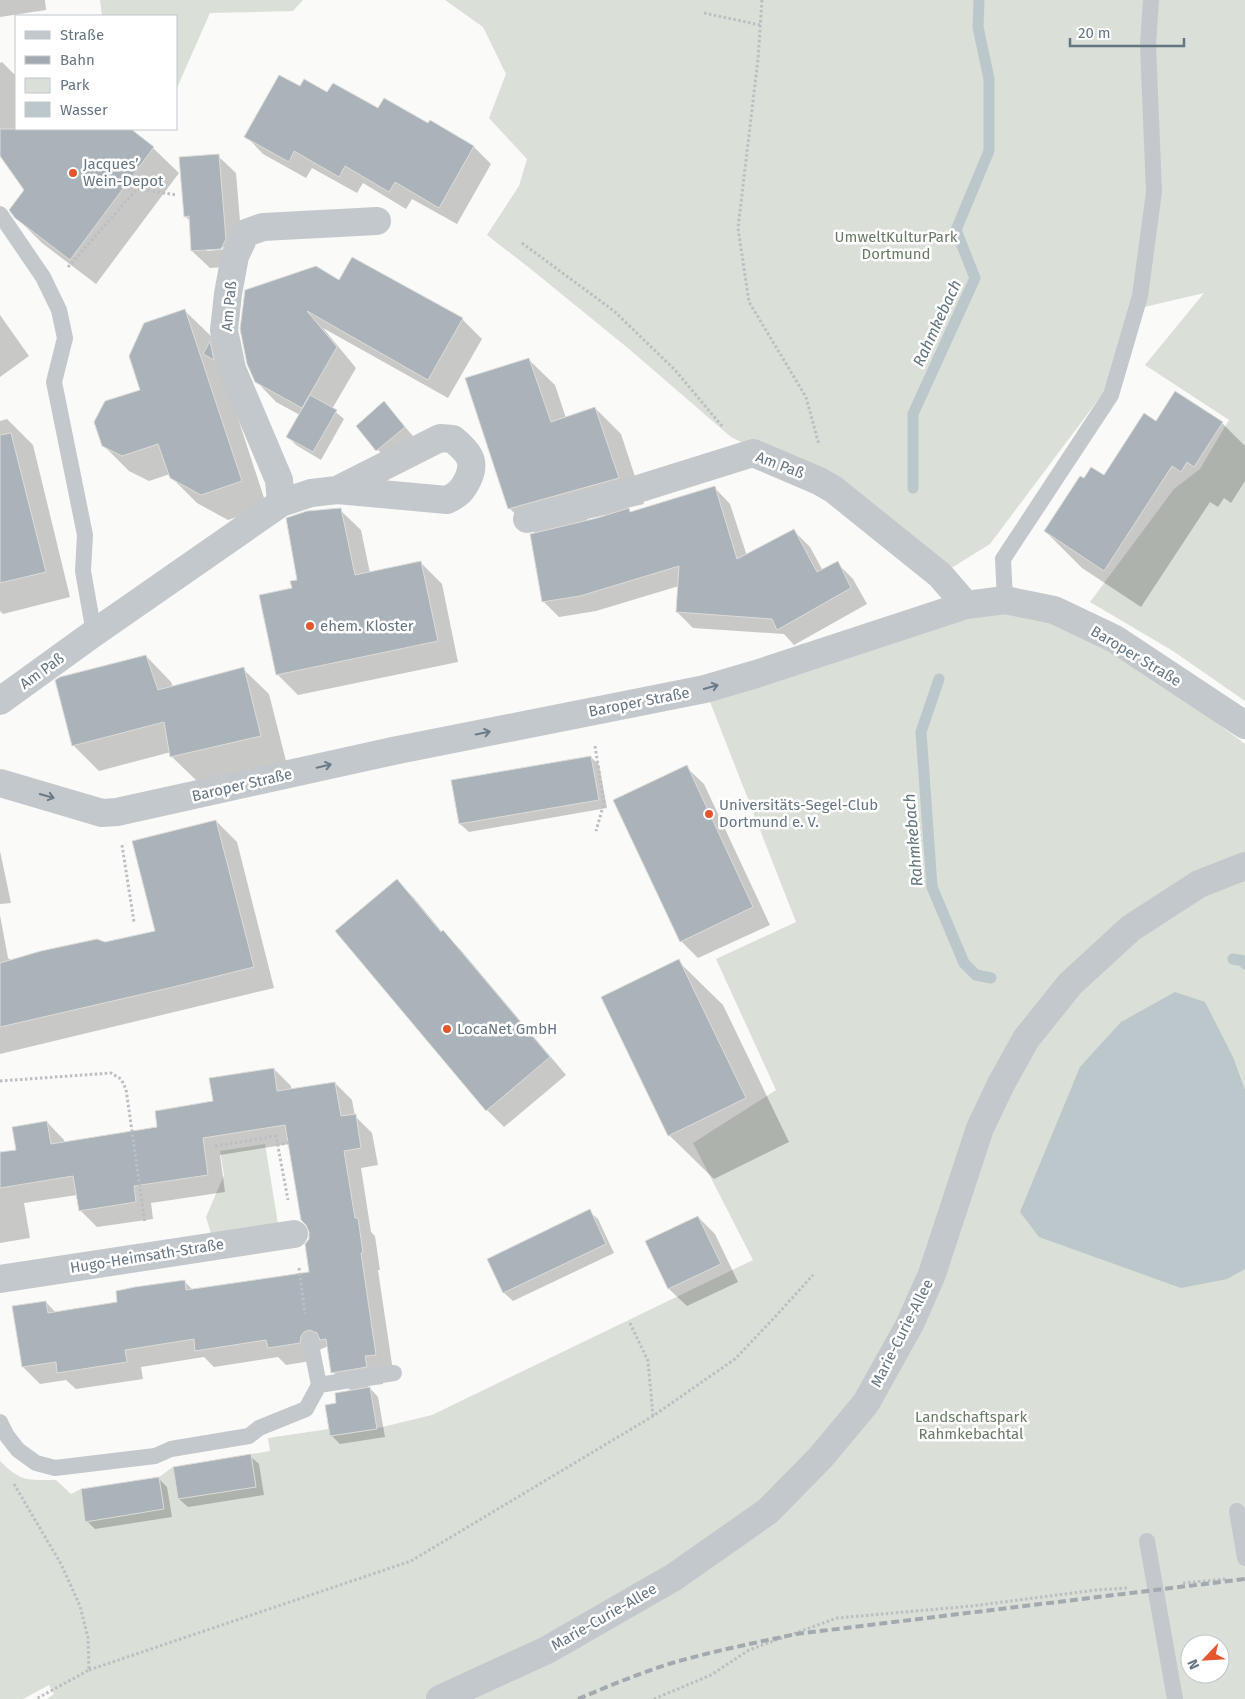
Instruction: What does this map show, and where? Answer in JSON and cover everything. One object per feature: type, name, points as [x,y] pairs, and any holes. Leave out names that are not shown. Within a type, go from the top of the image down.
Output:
[{"type":"street","name":"Am Paß","points":[[281,503],[279,480],[232,369],[224,330],[234,256],[246,233],[263,227],[378,221]]},
{"type":"street","name":"Am Paß","points":[[527,519],[594,503],[753,453],[820,481],[844,498],[940,575],[966,605]]},
{"type":"street","name":"Am Paß","points":[[0,701],[281,503],[311,493],[337,490]]},
{"type":"street","name":"Baroper Straße","points":[[0,782],[102,813],[117,812],[393,751],[705,689],[966,605],[1005,600],[1054,610],[1115,639],[1245,725]]},
{"type":"street","name":"Marie-Curie-Allee","points":[[440,1699],[547,1650],[674,1577],[768,1511],[821,1457],[866,1403],[910,1324],[932,1274],[980,1128],[1001,1084],[1026,1039],[1070,984],[1130,928],[1199,884],[1245,866]]},
{"type":"street","name":"Hugo-Heimsath-Straße","points":[[0,1279],[294,1234]]},
{"type":"lane","points":[[1005,600],[1002,559],[1111,395],[1140,296],[1154,192],[1148,45],[1151,0]]},
{"type":"lane","points":[[0,214],[43,277],[59,310],[65,338],[54,382],[85,535],[83,571],[94,633]]},
{"type":"lane","points":[[0,1422],[6,1436],[28,1459],[44,1466],[55,1468],[155,1456],[172,1449],[249,1436],[259,1428],[306,1409],[319,1385],[310,1340]]},
{"type":"lane","points":[[319,1385],[394,1373]]},
{"type":"lane","points":[[1237,1511],[1245,1558]]},
{"type":"lane","points":[[1147,1540],[1175,1699]]},
{"type":"path","points":[[762,0],[758,58],[738,228],[749,302],[806,398],[819,442],[822,462],[820,481]]},
{"type":"path","points":[[704,12],[760,25]]},
{"type":"path","points":[[64,272],[137,189],[177,195]]},
{"type":"path","points":[[522,243],[614,311],[674,370],[719,423],[753,453]]},
{"type":"path","points":[[596,830],[604,803],[598,762]]},
{"type":"path","points":[[117,812],[134,922]]},
{"type":"path","points":[[0,1081],[111,1073],[121,1078],[126,1089],[150,1255]]},
{"type":"path","points":[[215,1146],[276,1136],[294,1234],[306,1319]]},
{"type":"path","points":[[277,1144],[292,1142]]},
{"type":"path","points":[[36,1699],[89,1670],[411,1561],[653,1416],[734,1359],[813,1274]]},
{"type":"path","points":[[630,1322],[648,1361],[653,1416]]},
{"type":"path","points":[[12,1480],[61,1564],[80,1606],[88,1638],[89,1670]]},
{"type":"path","points":[[654,1699],[710,1675],[749,1650],[837,1618],[972,1606],[1096,1590],[1227,1579]]},
{"type":"green space","points":[[100,0],[303,0],[293,11],[210,13],[178,85],[178,15],[102,15]]},
{"type":"green space","name":"UmweltKulturPark Dortmund","points":[[445,0],[1245,0],[1245,701],[1173,651],[1090,602],[1174,489],[1200,469],[1229,420],[1145,365],[1204,293],[1136,309],[1104,392],[990,544],[940,575],[819,481],[731,437],[629,349],[487,235],[519,186],[527,159],[489,118],[506,74],[483,27]]},
{"type":"green space","name":"Landschaftspark Rahmkebachtal","points":[[1005,600],[1146,670],[1245,744],[1245,1699],[47,1699],[54,1694],[49,1685],[23,1699],[0,1699],[0,1461],[19,1476],[31,1480],[56,1480],[71,1494],[81,1489],[159,1477],[173,1467],[270,1451],[268,1438],[329,1429],[331,1436],[382,1427],[432,1415],[753,1260],[693,1143],[776,1090],[716,959],[796,922],[705,689]]},
{"type":"green space","points":[[265,1144],[279,1230],[213,1240],[206,1217],[224,1175],[220,1151]]},
{"type":"water","points":[[1175,992],[1205,1002],[1233,1057],[1245,1090],[1245,1269],[1227,1279],[1181,1288],[1039,1237],[1020,1212],[1080,1067],[1121,1022]]},
{"type":"building","points":[[279,75],[300,86],[304,79],[327,92],[333,83],[378,108],[384,98],[428,123],[430,120],[474,146],[439,208],[395,182],[389,192],[345,166],[339,177],[294,151],[289,162],[244,137]]},
{"type":"building","name":"Jacques’ Wein-Depot","points":[[0,129],[132,130],[154,147],[70,260],[15,218],[9,210],[24,190],[0,156]]},
{"type":"building","points":[[219,154],[226,239],[221,249],[191,251],[189,216],[184,217],[179,157]]},
{"type":"building","points":[[352,257],[463,318],[428,380],[307,311],[337,347],[302,408],[255,382],[247,364],[240,329],[245,290],[316,266],[339,280]]},
{"type":"building","points":[[185,309],[242,481],[201,495],[170,478],[158,444],[122,456],[102,446],[94,422],[105,401],[140,390],[129,356],[144,323]]},
{"type":"building","points":[[210,341],[214,360],[203,354]]},
{"type":"building","points":[[529,358],[551,422],[595,407],[619,478],[508,509],[465,378]]},
{"type":"building","points":[[1175,391],[1223,422],[1194,467],[1187,462],[1181,472],[1172,466],[1104,571],[1044,531],[1080,476],[1084,478],[1091,467],[1104,475],[1144,413],[1156,421]]},
{"type":"building","points":[[310,395],[337,410],[313,452],[286,437]]},
{"type":"building","points":[[384,401],[405,427],[376,451],[356,426]]},
{"type":"building","points":[[11,433],[46,572],[0,583],[0,435]]},
{"type":"building","points":[[715,486],[737,559],[794,529],[817,572],[838,561],[851,588],[777,630],[772,619],[676,612],[679,566],[580,596],[542,602],[530,534],[597,518],[629,508],[630,512]]},
{"type":"building","points":[[341,508],[355,575],[421,561],[438,641],[276,675],[259,595],[292,588],[290,581],[297,580],[286,518],[307,511]]},
{"type":"building","points":[[146,655],[158,690],[244,667],[261,736],[170,757],[164,722],[72,746],[55,680],[60,677]]},
{"type":"building","points":[[591,756],[599,800],[459,824],[451,780]]},
{"type":"building","points":[[687,765],[753,907],[680,942],[613,800]]},
{"type":"building","points":[[216,820],[254,967],[0,1027],[0,963],[41,951],[97,939],[105,942],[155,931],[132,841]]},
{"type":"building","points":[[397,879],[441,932],[443,930],[550,1057],[486,1111],[335,931]]},
{"type":"building","points":[[679,959],[746,1098],[668,1136],[601,997]]},
{"type":"building","points":[[274,1068],[277,1091],[335,1082],[341,1116],[356,1114],[361,1148],[344,1151],[355,1218],[358,1218],[363,1253],[361,1253],[376,1355],[365,1356],[367,1367],[331,1373],[326,1339],[320,1340],[317,1333],[309,1330],[301,1336],[300,1343],[268,1348],[266,1340],[195,1351],[194,1339],[125,1350],[127,1362],[57,1373],[56,1362],[22,1367],[12,1306],[46,1301],[48,1313],[117,1302],[116,1291],[135,1287],[185,1280],[186,1290],[309,1272],[305,1244],[309,1239],[309,1232],[301,1220],[285,1125],[203,1138],[208,1175],[134,1186],[136,1202],[79,1211],[73,1176],[0,1188],[0,1152],[16,1150],[12,1127],[47,1121],[51,1144],[157,1127],[155,1111],[213,1101],[209,1078]]},
{"type":"building","points":[[590,1209],[606,1244],[503,1293],[487,1259]]},
{"type":"building","points":[[698,1216],[721,1264],[668,1289],[645,1241]]},
{"type":"building","points":[[370,1387],[377,1429],[330,1436],[325,1405],[336,1403],[335,1393]]},
{"type":"building","points":[[251,1454],[256,1487],[178,1499],[173,1467]]},
{"type":"building","points":[[159,1477],[164,1509],[85,1522],[81,1489]]},
{"type":"waterway","name":"Rahmkebach","points":[[913,488],[913,414],[975,278],[956,230],[989,151],[989,79],[978,27],[979,0]]},
{"type":"waterway","name":"Rahmkebach","points":[[939,679],[921,732],[932,887],[964,963],[976,975],[991,978]]},
{"type":"waterway","name":"Rahmkebach","points":[[1233,959],[1244,961],[1245,964]]},
{"type":"railway","points":[[578,1699],[636,1675],[672,1663],[796,1634],[1245,1579]]},
{"type":"place","name":"Jacques’ Wein-Depot","points":[[73,173]]},
{"type":"place","name":"ehem. Kloster","points":[[310,626]]},
{"type":"place","name":"Universitäts-Segel-Club Dortmund e. V.","points":[[709,814]]},
{"type":"place","name":"LocaNet GmbH","points":[[447,1029]]}]
